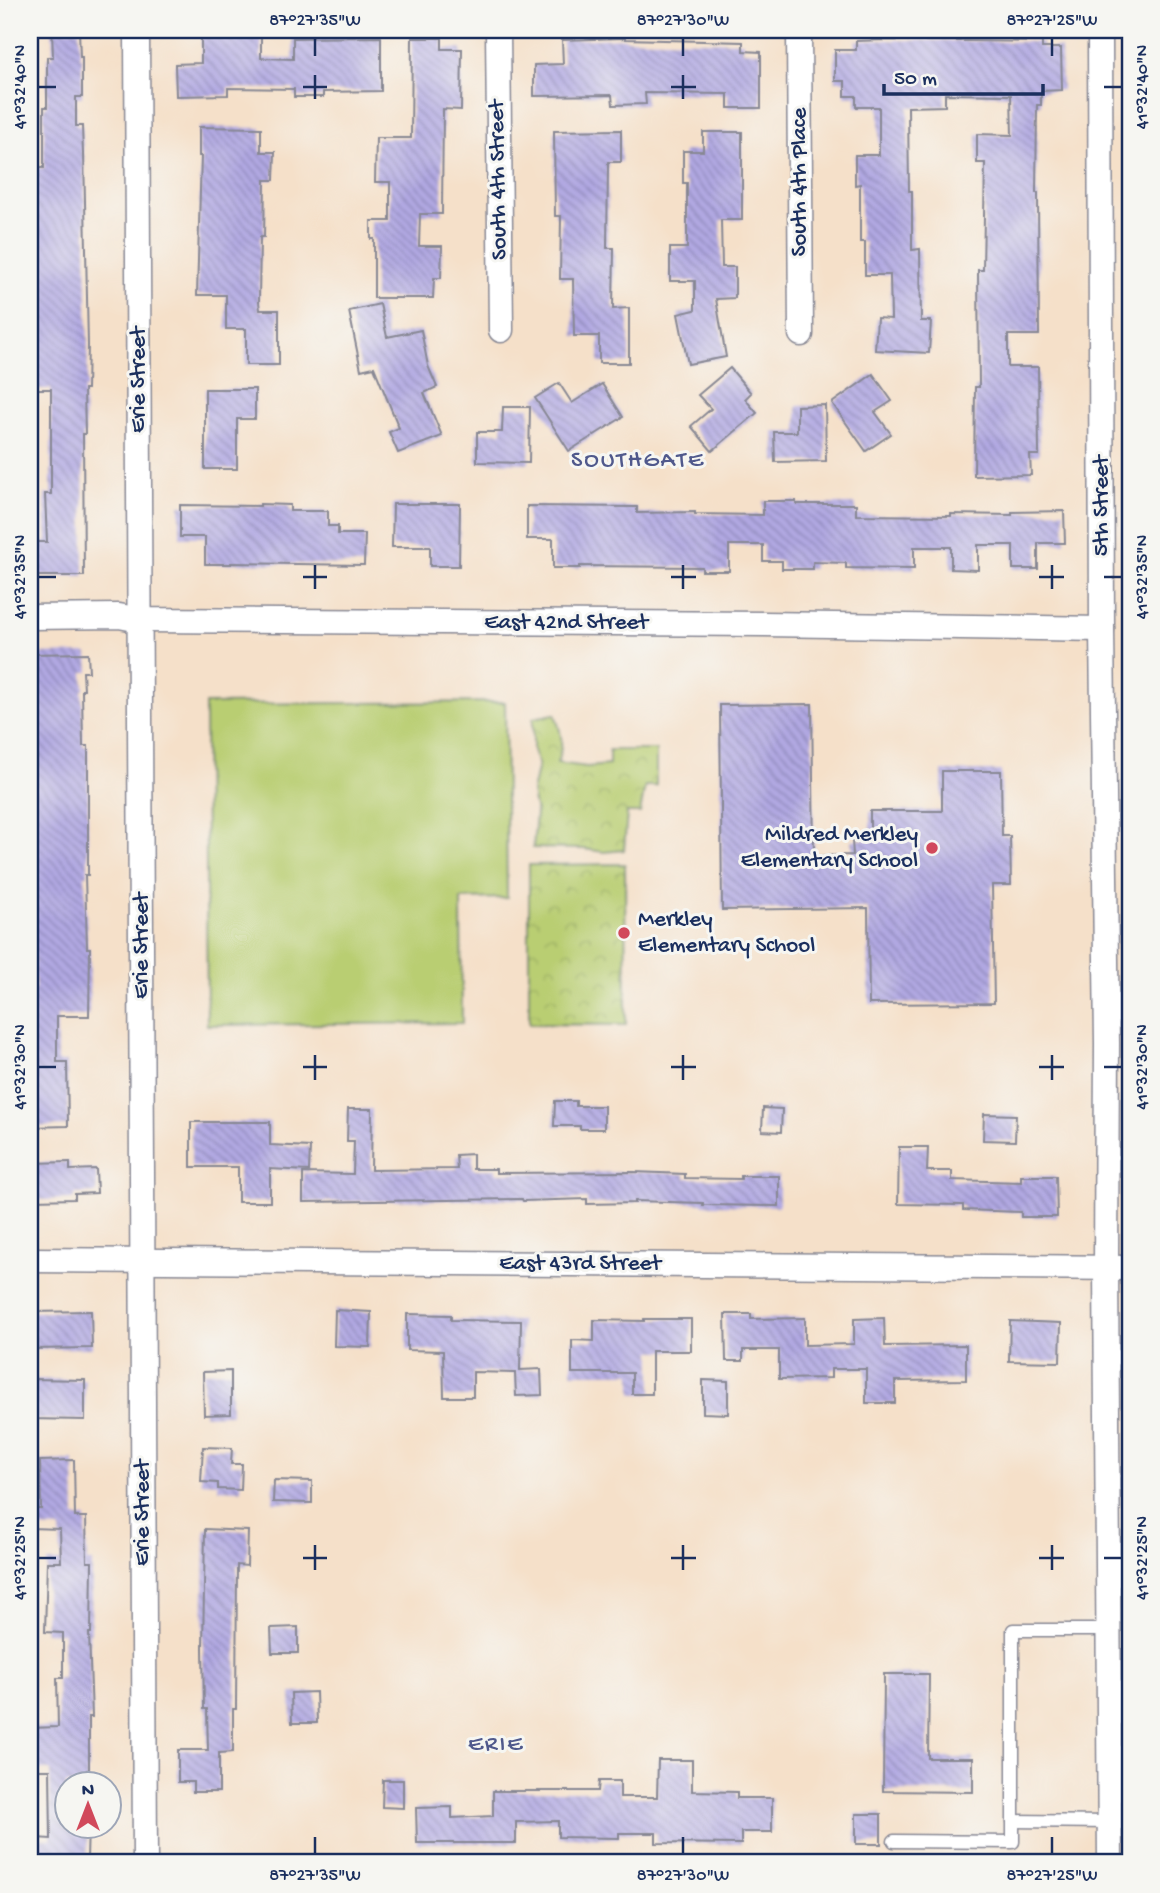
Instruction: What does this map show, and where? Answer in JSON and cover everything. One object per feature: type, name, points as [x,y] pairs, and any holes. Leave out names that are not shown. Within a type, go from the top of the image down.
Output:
[{"type":"street","name":"Erie Street","points":[[137,30],[145,1863]]},
{"type":"street","name":"South 4th Street","points":[[498,30],[500,330]]},
{"type":"street","name":"South 4th Place","points":[[799,30],[801,334]]},
{"type":"street","name":"5th Street","points":[[1100,30],[1102,629],[1107,1042],[1118,1267],[1109,1630],[1110,1863]]},
{"type":"street","name":"East 42nd Street","points":[[30,617],[1102,629]]},
{"type":"street","name":"East 43rd Street","points":[[30,1260],[1118,1267]]},
{"type":"lane","points":[[894,1841],[1013,1842],[1013,1630],[1109,1630]]},
{"type":"lane","points":[[1013,1821],[1110,1822]]},
{"type":"green space","points":[[505,702],[507,898],[461,899],[462,1023],[207,1025],[205,704]]},
{"type":"green space","points":[[555,714],[561,739],[557,763],[587,767],[609,765],[609,750],[656,750],[656,786],[645,786],[640,813],[627,813],[624,850],[604,852],[533,848],[536,813],[532,792],[538,764],[533,751],[533,718]]},
{"type":"green space","points":[[625,864],[626,1025],[529,1024],[529,865]]},
{"type":"building","points":[[52,30],[79,30],[82,57],[82,97],[76,97],[76,126],[82,126],[84,154],[88,345],[83,434],[84,576],[30,576],[30,542],[47,542],[45,494],[51,494],[51,389],[37,389],[36,270],[30,270],[30,168],[44,168],[44,107],[47,107],[47,57],[53,57]]},
{"type":"building","points":[[261,36],[261,58],[293,59],[293,38],[381,37],[381,91],[323,92],[323,97],[294,97],[294,89],[228,88],[228,95],[176,96],[175,64],[201,63],[201,37]]},
{"type":"building","points":[[412,38],[442,38],[442,49],[462,49],[461,110],[443,109],[442,214],[420,214],[419,246],[442,246],[441,278],[434,278],[433,298],[374,298],[374,239],[371,239],[371,221],[390,221],[390,182],[375,182],[376,138],[411,138]]},
{"type":"building","points":[[625,38],[743,42],[743,51],[761,52],[761,108],[728,108],[728,94],[645,93],[646,104],[613,105],[612,95],[534,96],[534,65],[563,64],[562,40]]},
{"type":"building","points":[[856,41],[1042,42],[1042,48],[1061,48],[1062,90],[1041,91],[1041,105],[1037,105],[1039,335],[1008,335],[1008,367],[1038,367],[1039,455],[1030,455],[1031,475],[974,476],[975,387],[979,387],[978,270],[983,270],[985,163],[977,163],[977,134],[1012,135],[1011,95],[945,94],[945,106],[908,107],[912,250],[920,249],[921,321],[931,321],[929,353],[875,350],[877,318],[891,319],[890,275],[865,275],[865,242],[860,242],[860,184],[855,185],[855,155],[879,155],[879,107],[856,107],[856,96],[845,96],[845,81],[835,81],[835,50],[856,50]]},
{"type":"building","points":[[199,127],[261,128],[261,152],[275,152],[274,180],[265,180],[264,237],[260,237],[259,302],[260,310],[279,310],[279,365],[246,365],[246,329],[226,329],[226,295],[197,295],[201,156]]},
{"type":"building","points":[[621,130],[621,162],[608,162],[607,248],[614,248],[613,309],[629,308],[629,363],[599,363],[599,336],[574,336],[573,279],[560,279],[561,216],[555,216],[554,131]]},
{"type":"building","points":[[703,132],[742,132],[742,220],[721,220],[722,267],[735,267],[735,298],[716,299],[726,357],[688,364],[678,314],[695,310],[695,281],[670,281],[670,248],[687,248],[687,183],[683,183],[683,151],[703,151]]},
{"type":"building","points":[[380,304],[387,337],[421,330],[428,366],[437,387],[424,393],[442,436],[398,453],[389,432],[399,428],[374,367],[361,370],[349,311]]},
{"type":"building","points":[[730,368],[751,393],[745,399],[757,413],[712,451],[691,426],[711,409],[698,395]]},
{"type":"building","points":[[873,374],[892,401],[875,412],[891,434],[866,451],[832,403]]},
{"type":"building","points":[[559,383],[572,403],[602,384],[623,417],[569,451],[535,398]]},
{"type":"building","points":[[205,389],[255,389],[255,419],[237,419],[237,469],[205,469]]},
{"type":"building","points":[[825,405],[826,461],[775,462],[774,432],[797,432],[797,406]]},
{"type":"building","points":[[503,407],[530,407],[529,463],[477,462],[477,432],[502,432]]},
{"type":"building","points":[[763,501],[856,504],[856,515],[1012,515],[1012,512],[1064,511],[1065,543],[1038,543],[1038,569],[1013,569],[1013,545],[978,545],[978,570],[951,569],[951,547],[914,547],[914,569],[846,568],[846,563],[813,562],[813,569],[782,569],[782,561],[763,561],[763,545],[729,545],[729,571],[702,571],[702,567],[553,568],[553,539],[527,539],[527,506],[637,507],[637,513],[763,515]]},
{"type":"building","points":[[393,504],[460,504],[459,566],[430,566],[430,547],[392,547]]},
{"type":"building","points":[[180,505],[290,505],[290,511],[328,511],[328,526],[338,526],[338,534],[365,534],[364,565],[205,564],[205,537],[180,537]]},
{"type":"building","points":[[88,653],[89,672],[83,672],[82,690],[83,746],[88,746],[88,875],[85,875],[87,948],[90,948],[89,1016],[57,1016],[57,1062],[67,1062],[68,1126],[30,1127],[30,989],[35,989],[34,933],[30,933],[30,654]]},
{"type":"building","name":"Mildred Merkley Elementary School","points":[[812,704],[814,856],[853,855],[852,840],[870,839],[870,811],[942,811],[942,771],[1001,771],[1002,836],[1010,836],[1011,885],[992,885],[994,1003],[869,1004],[868,908],[722,910],[720,705]]},
{"type":"building","points":[[555,1101],[576,1101],[576,1106],[604,1106],[604,1129],[554,1126]]},
{"type":"building","points":[[763,1108],[782,1109],[781,1132],[762,1131]]},
{"type":"building","points":[[348,1109],[372,1109],[371,1170],[457,1169],[456,1155],[473,1154],[473,1169],[496,1169],[496,1173],[634,1172],[685,1174],[685,1178],[741,1179],[741,1176],[779,1176],[779,1206],[635,1201],[587,1204],[587,1199],[303,1202],[303,1173],[353,1174],[354,1141],[347,1141]]},
{"type":"building","points":[[984,1114],[1016,1115],[1015,1141],[983,1140]]},
{"type":"building","points":[[191,1122],[270,1122],[270,1145],[310,1147],[309,1171],[270,1169],[270,1202],[238,1202],[238,1167],[191,1167]]},
{"type":"building","points":[[899,1147],[928,1147],[927,1171],[952,1171],[952,1180],[1021,1182],[1021,1176],[1056,1176],[1057,1217],[1021,1217],[1021,1212],[963,1210],[963,1205],[898,1204]]},
{"type":"building","points":[[70,1162],[70,1170],[96,1169],[97,1193],[75,1194],[75,1199],[34,1200],[32,1163]]},
{"type":"building","points":[[335,1310],[371,1312],[370,1347],[334,1346]]},
{"type":"building","points":[[91,1311],[92,1348],[30,1349],[30,1312]]},
{"type":"building","points":[[407,1314],[451,1315],[451,1320],[521,1321],[520,1370],[541,1369],[542,1395],[516,1396],[515,1373],[473,1372],[473,1397],[444,1397],[443,1351],[407,1350]]},
{"type":"building","points":[[725,1314],[751,1314],[751,1319],[805,1318],[805,1345],[854,1344],[854,1319],[884,1318],[885,1346],[966,1345],[966,1380],[895,1381],[895,1403],[866,1403],[866,1369],[831,1369],[831,1378],[779,1379],[779,1350],[743,1350],[743,1361],[726,1361]]},
{"type":"building","points":[[691,1319],[691,1351],[652,1351],[652,1394],[632,1394],[632,1373],[572,1373],[572,1340],[594,1341],[594,1320]]},
{"type":"building","points":[[1010,1321],[1061,1323],[1060,1362],[1009,1361]]},
{"type":"building","points":[[231,1371],[231,1414],[204,1415],[203,1372]]},
{"type":"building","points":[[30,1379],[85,1380],[85,1420],[30,1419]]},
{"type":"building","points":[[703,1380],[728,1381],[728,1414],[703,1413]]},
{"type":"building","points":[[203,1447],[232,1448],[231,1464],[242,1464],[241,1490],[218,1489],[218,1483],[201,1482]]},
{"type":"building","points":[[74,1460],[75,1517],[86,1517],[87,1562],[92,1562],[89,1633],[92,1717],[89,1717],[89,1770],[52,1770],[52,1840],[88,1840],[87,1859],[66,1859],[66,1863],[51,1863],[51,1858],[36,1858],[36,1838],[51,1839],[50,1770],[30,1770],[30,1728],[58,1727],[57,1678],[63,1678],[63,1633],[45,1632],[47,1562],[61,1562],[60,1529],[30,1528],[30,1509],[41,1509],[40,1461]]},
{"type":"building","points":[[274,1480],[312,1481],[312,1503],[273,1502]]},
{"type":"building","points":[[205,1529],[248,1531],[247,1566],[237,1565],[233,1752],[219,1753],[219,1792],[193,1792],[193,1782],[178,1782],[178,1750],[208,1750],[203,1648]]},
{"type":"building","points":[[298,1627],[298,1653],[272,1653],[271,1628]]},
{"type":"building","points":[[884,1674],[929,1674],[928,1758],[973,1758],[973,1792],[883,1791]]},
{"type":"building","points":[[316,1692],[317,1723],[292,1723],[291,1693]]},
{"type":"building","points":[[658,1760],[692,1760],[692,1791],[737,1792],[737,1798],[772,1798],[772,1832],[741,1832],[741,1844],[656,1843],[656,1833],[619,1833],[619,1838],[558,1837],[558,1821],[516,1822],[516,1843],[417,1843],[416,1808],[452,1807],[452,1818],[493,1816],[493,1791],[598,1791],[599,1781],[620,1781],[620,1797],[657,1797]]},
{"type":"building","points":[[383,1780],[403,1780],[403,1808],[382,1807]]},
{"type":"building","points":[[856,1814],[881,1814],[881,1844],[856,1844]]},
{"type":"place","name":"Mildred Merkley Elementary School","points":[[932,848]]},
{"type":"place","name":"Merkley Elementary School","points":[[624,933]]},
{"type":"district","name":"SOUTHGATE","points":[[638,461]]},
{"type":"district","name":"ERIE","points":[[496,1745]]}]
